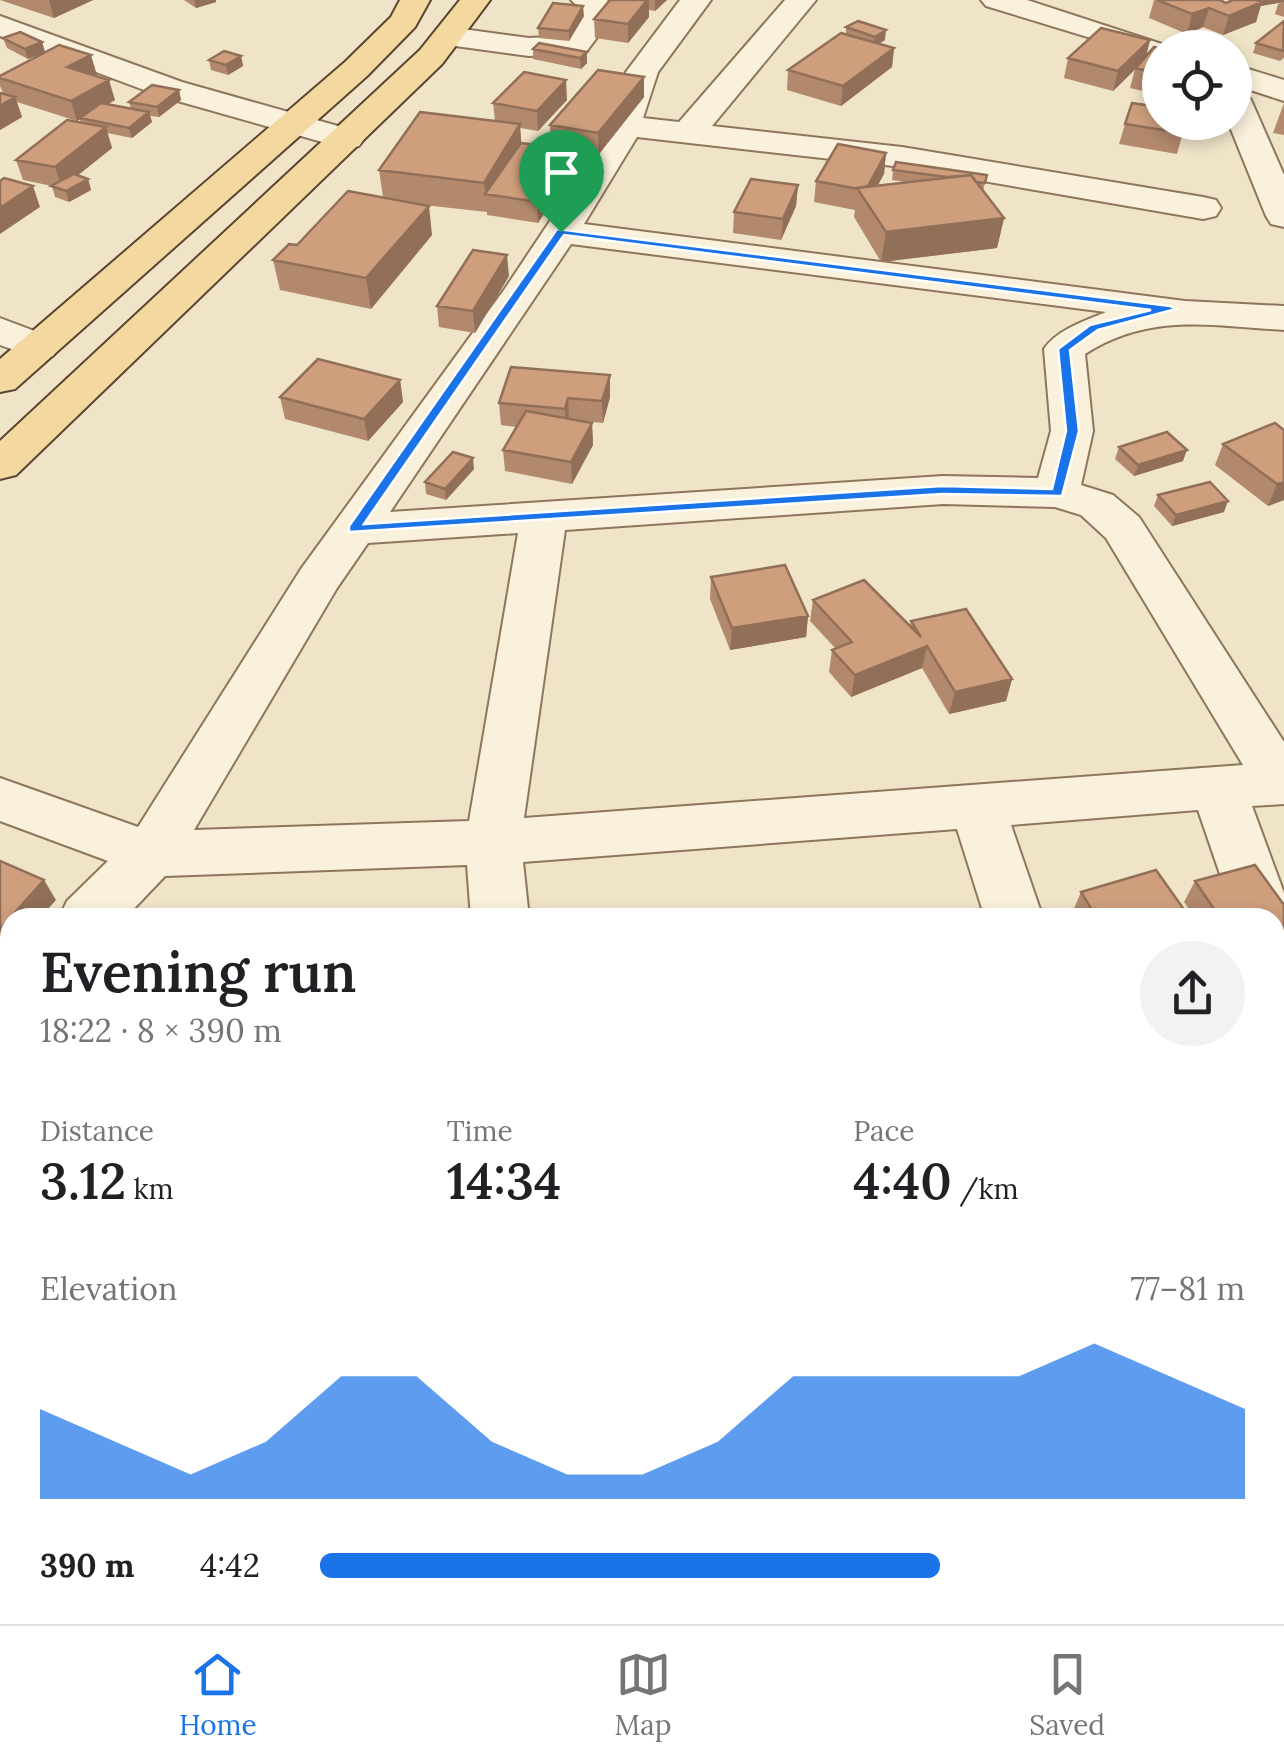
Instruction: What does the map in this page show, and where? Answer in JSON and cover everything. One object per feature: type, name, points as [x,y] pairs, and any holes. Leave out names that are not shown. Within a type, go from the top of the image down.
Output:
[{"type":"main road","points":[[0,380],[290,126],[404,20],[415,0]]},
{"type":"main road","points":[[0,465],[346,139],[448,36],[475,0]]},
{"type":"street","points":[[448,36],[529,46],[576,45],[600,8],[586,0]]},
{"type":"street","points":[[98,908],[151,854],[318,580],[561,232],[617,146],[642,72],[696,0]]},
{"type":"street","points":[[688,133],[801,0]]},
{"type":"street","points":[[996,0],[1142,45]]},
{"type":"street","points":[[0,25],[86,61],[290,126],[346,139]]},
{"type":"street","points":[[1252,80],[1284,91]]},
{"type":"street","points":[[624,126],[902,158],[1203,208]]},
{"type":"street","points":[[1252,140],[1284,216]]},
{"type":"street","points":[[561,232],[1170,309],[1284,318]]},
{"type":"street","points":[[1058,493],[1072,431],[1064,349],[1094,327],[1170,309]]},
{"type":"street","points":[[0,330],[38,347]]},
{"type":"street","points":[[0,799],[151,854],[493,842],[1283,783],[1123,528],[1096,505],[1058,493],[942,490],[354,529]]},
{"type":"street","points":[[499,908],[493,842],[544,516]]},
{"type":"street","points":[[1218,788],[1260,908]]},
{"type":"street","points":[[977,806],[1011,908]]},
{"type":"building","points":[[610,0],[647,0],[628,24],[594,19]]},
{"type":"building","points":[[1157,0],[1262,2],[1229,16],[1209,8],[1192,14]]},
{"type":"building","points":[[553,3],[583,6],[569,31],[538,28]]},
{"type":"building","points":[[858,21],[886,30],[875,37],[846,27]]},
{"type":"building","points":[[1284,21],[1283,51],[1256,43]]},
{"type":"building","points":[[1101,28],[1142,38],[1142,48],[1118,71],[1068,58]]},
{"type":"building","points":[[20,32],[42,42],[25,49],[3,38]]},
{"type":"building","points":[[841,33],[894,48],[843,86],[788,70]]},
{"type":"building","points":[[539,43],[587,52],[580,58],[533,49]]},
{"type":"building","points":[[59,45],[91,55],[67,67],[109,80],[71,101],[0,78],[0,76]]},
{"type":"building","points":[[224,51],[241,56],[226,65],[209,60]]},
{"type":"building","points":[[598,70],[644,77],[598,133],[550,125]]},
{"type":"building","points":[[524,72],[566,80],[537,111],[493,103]]},
{"type":"building","points":[[152,85],[179,90],[157,107],[129,102]]},
{"type":"building","points":[[0,93],[15,97],[0,106]]},
{"type":"building","points":[[101,103],[149,112],[129,128],[80,118]]},
{"type":"building","points":[[1132,103],[1142,104],[1142,127],[1125,124]]},
{"type":"building","points":[[420,112],[520,124],[484,183],[379,170]]},
{"type":"building","points":[[67,120],[106,127],[55,167],[16,160]]},
{"type":"building","points":[[521,143],[572,150],[537,202],[485,194]]},
{"type":"building","points":[[838,144],[886,153],[868,186],[858,189],[816,181]]},
{"type":"building","points":[[896,162],[987,175],[985,183],[976,182],[971,175],[947,177],[893,170]]},
{"type":"building","points":[[74,174],[88,179],[66,191],[51,186]]},
{"type":"building","points":[[971,175],[1004,218],[886,232],[857,188]]},
{"type":"building","points":[[4,178],[33,186],[0,208],[0,181]]},
{"type":"building","points":[[751,179],[798,185],[783,219],[734,212]]},
{"type":"building","points":[[348,191],[429,206],[366,278],[273,260],[289,244],[297,245]]},
{"type":"building","points":[[473,250],[507,255],[473,311],[437,306]]},
{"type":"building","points":[[318,359],[400,380],[364,419],[280,397]]},
{"type":"building","points":[[511,367],[610,375],[602,401],[568,398],[565,409],[499,403]]},
{"type":"building","points":[[526,411],[592,423],[571,462],[503,450]]},
{"type":"building","points":[[1275,423],[1284,430],[1284,482],[1277,484],[1223,444]]},
{"type":"building","points":[[1167,432],[1187,450],[1138,465],[1119,447]]},
{"type":"building","points":[[453,452],[473,458],[445,489],[425,482]]},
{"type":"building","points":[[1210,482],[1228,501],[1176,515],[1158,495]]},
{"type":"building","points":[[785,565],[808,616],[732,628],[711,577]]},
{"type":"building","points":[[864,580],[921,637],[911,621],[966,609],[1012,679],[955,692],[927,646],[855,675],[832,650],[852,642],[813,600]]},
{"type":"building","points":[[0,861],[44,880],[19,908],[0,908]]},
{"type":"building","points":[[1255,865],[1284,908],[1213,908],[1195,881]]},
{"type":"building","points":[[1156,870],[1183,908],[1091,908],[1081,892]]},
{"type":"route","points":[[561,232],[1170,309],[1094,327],[1064,349],[1072,431],[1058,493],[942,490],[354,529],[561,232]]}]
